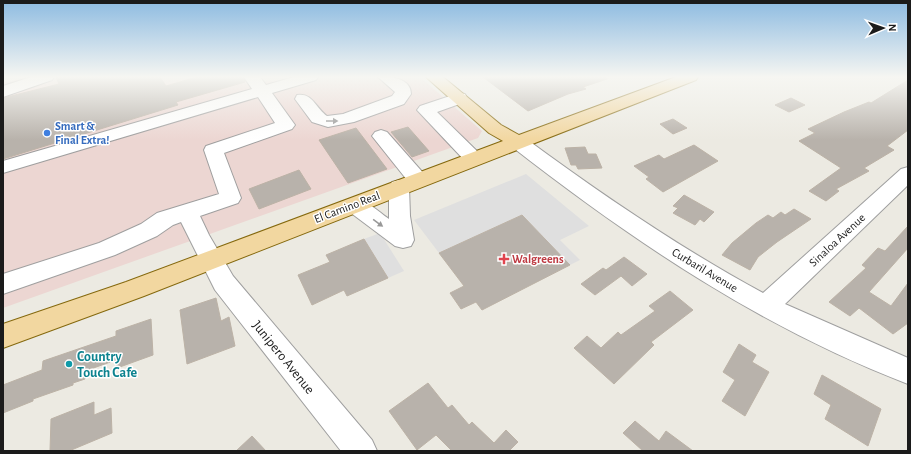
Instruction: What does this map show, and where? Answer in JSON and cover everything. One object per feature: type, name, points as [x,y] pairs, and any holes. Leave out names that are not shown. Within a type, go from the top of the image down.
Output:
[{"type":"main road","name":"Curbaril Avenue","points":[[459,98],[495,129],[518,142]]},
{"type":"main road","name":"Curbaril Avenue","points":[[472,98],[504,126],[518,142]]},
{"type":"main road","name":"El Camino Real","points":[[3,336],[210,260],[634,98]]},
{"type":"street","points":[[3,167],[87,144],[215,98]]},
{"type":"street","points":[[3,284],[107,249],[149,230],[165,219],[188,213],[231,198],[213,150],[286,125],[267,98]]},
{"type":"street","points":[[303,99],[312,111],[322,120],[335,122],[400,98]]},
{"type":"street","points":[[458,98],[426,110],[474,159]]},
{"type":"street","points":[[354,205],[403,240],[399,216],[409,184],[381,136]]},
{"type":"street","name":"Curbaril Avenue","points":[[518,142],[597,200],[693,265],[766,306],[908,371]]},
{"type":"street","name":"Sinaloa Avenue","points":[[766,306],[908,174]]},
{"type":"street","name":"Junipero Avenue","points":[[188,213],[210,260],[224,283],[361,451]]},
{"type":"shaded area","points":[[3,98],[444,98],[482,131],[478,138],[3,308]]},
{"type":"shaded area","points":[[526,174],[589,226],[560,240],[580,260],[570,265],[522,215],[439,253],[414,220]]},
{"type":"shaded area","points":[[380,233],[404,271],[388,278],[364,239]]},
{"type":"building","name":"Smart & Final Extra!","points":[[3,98],[189,98],[176,102],[178,105],[3,159]]},
{"type":"building","points":[[511,98],[558,98],[528,111]]},
{"type":"building","points":[[791,98],[805,105],[789,112],[775,105]]},
{"type":"building","points":[[879,98],[908,98],[908,130],[887,146],[894,150],[864,168],[869,171],[836,189],[839,191],[826,201],[809,191],[841,168],[799,141],[815,133],[808,129],[844,112],[869,102],[871,103]]},
{"type":"building","points":[[673,119],[687,128],[673,134],[660,124]]},
{"type":"building","points":[[408,127],[429,151],[412,157],[391,132]]},
{"type":"building","points":[[356,128],[387,169],[348,183],[319,140]]},
{"type":"building","points":[[694,145],[718,161],[663,192],[646,179],[649,177],[634,166],[659,155],[664,159]]},
{"type":"building","points":[[585,147],[588,154],[596,154],[602,168],[578,169],[576,165],[571,165],[565,148]]},
{"type":"building","points":[[299,170],[311,189],[259,209],[249,189]]},
{"type":"building","points":[[684,195],[714,212],[704,222],[700,219],[695,225],[673,213],[678,208],[673,206]]},
{"type":"building","points":[[794,209],[811,219],[758,257],[750,270],[722,255],[732,243],[768,215],[773,218],[781,212],[785,215]]},
{"type":"building","name":"Walgreens","points":[[522,215],[570,265],[482,310],[476,302],[461,309],[450,293],[464,286],[439,253]]},
{"type":"building","points":[[908,226],[908,248],[869,292],[891,306],[908,283],[908,323],[893,334],[859,308],[850,316],[829,302],[866,268],[862,265],[878,248],[885,251]]},
{"type":"building","points":[[364,239],[388,278],[347,296],[344,290],[312,305],[298,275],[330,262],[326,255]]},
{"type":"building","points":[[624,257],[647,274],[632,286],[621,276],[595,295],[581,284],[603,268],[606,270]]},
{"type":"building","points":[[670,291],[693,310],[651,342],[654,345],[614,384],[574,348],[587,336],[601,348],[618,332],[621,335],[655,311],[649,306]]},
{"type":"building","points":[[216,298],[221,321],[229,317],[235,346],[187,364],[180,310]]},
{"type":"building","points":[[151,319],[153,355],[117,368],[116,360],[85,371],[85,379],[73,383],[73,385],[33,399],[33,401],[3,413],[3,385],[42,370],[43,361],[116,336],[116,331]]},
{"type":"building","points":[[739,344],[756,355],[752,362],[769,372],[745,416],[722,401],[735,380],[723,372]]},
{"type":"building","points":[[822,375],[881,409],[868,446],[825,419],[831,405],[814,394]]},
{"type":"building","points":[[428,383],[448,408],[452,405],[469,425],[472,422],[494,443],[506,430],[518,442],[509,451],[452,451],[436,435],[417,450],[389,411]]},
{"type":"building","points":[[94,402],[94,415],[111,408],[112,433],[69,451],[50,451],[51,419]]},
{"type":"building","points":[[635,421],[659,441],[666,431],[693,451],[643,451],[623,433]]},
{"type":"building","points":[[252,436],[266,451],[236,451]]},
{"type":"place","name":"Smart & Final Extra!","points":[[47,133]]},
{"type":"place","name":"Walgreens","points":[[504,259]]},
{"type":"place","name":"Country Touch Cafe","points":[[69,364]]}]
